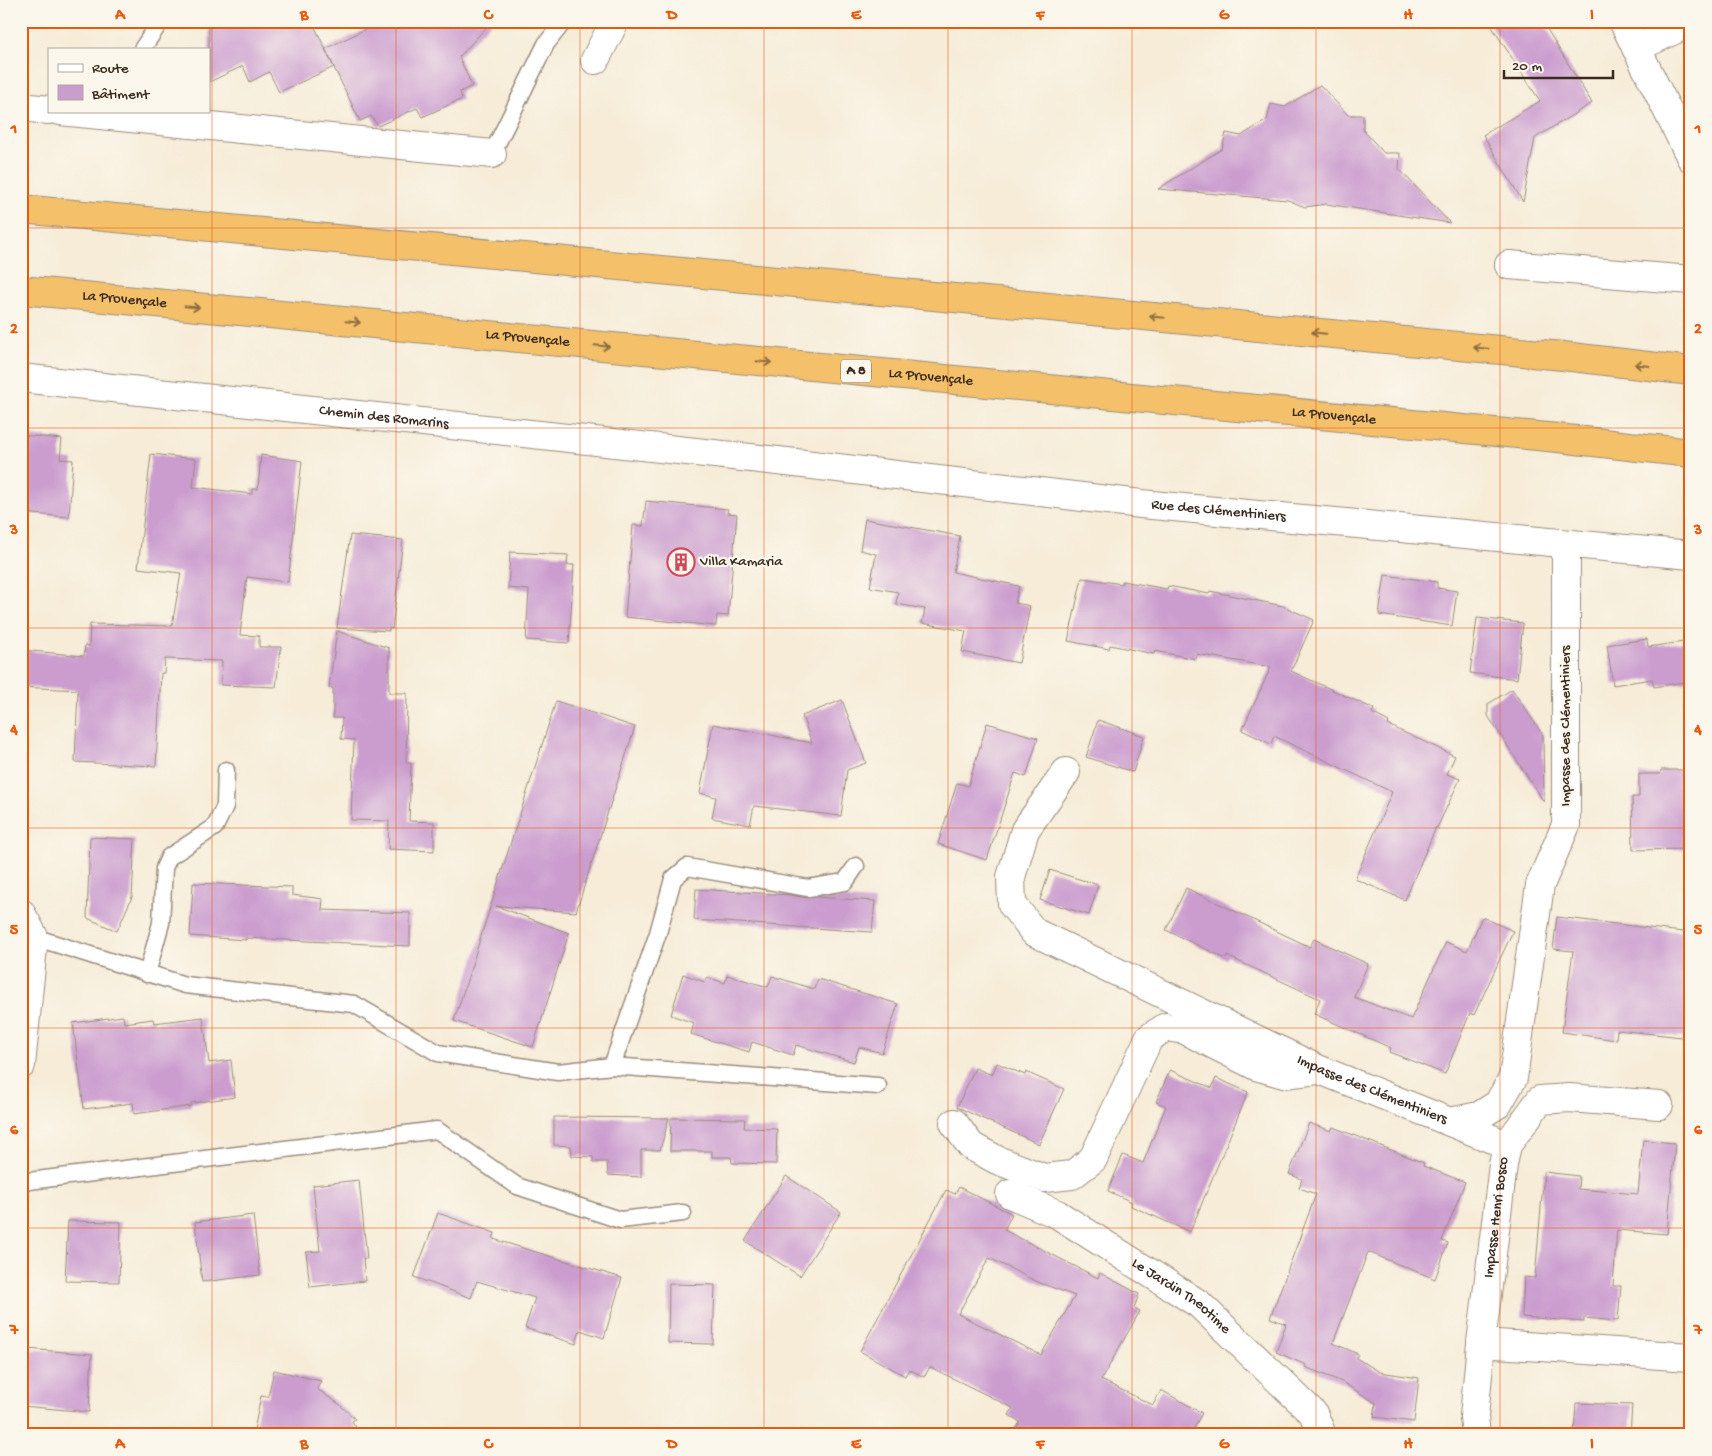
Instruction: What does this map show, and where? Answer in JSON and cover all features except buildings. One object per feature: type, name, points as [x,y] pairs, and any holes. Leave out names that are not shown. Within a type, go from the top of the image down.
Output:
[{"type":"highway","points":[[21,209],[1553,355],[1691,371]]},
{"type":"highway","name":"La Provençale","points":[[21,290],[1538,436],[1691,453]]},
{"type":"street","points":[[595,60],[615,21]]},
{"type":"street","points":[[1622,21],[1691,158]]},
{"type":"street","points":[[1636,48],[1691,22]]},
{"type":"street","points":[[21,108],[48,110]]},
{"type":"street","points":[[79,112],[117,114],[492,154]]},
{"type":"street","points":[[1509,265],[1691,280]]},
{"type":"street","name":"Chemin des Romarins","points":[[21,378],[747,458]]},
{"type":"street","name":"Rue des Clémentiniers","points":[[747,458],[1141,504],[1691,555]]},
{"type":"street","name":"Impasse des Clémentiniers","points":[[1066,772],[1025,830],[1011,877],[1012,904],[1034,932],[1320,1070],[1450,1122],[1480,1116],[1498,1104],[1513,1078],[1540,884],[1566,824],[1566,544]]},
{"type":"street","points":[[21,913],[34,937],[21,1066]]},
{"type":"street","points":[[954,1122],[972,1146],[998,1160],[1044,1178],[1072,1175],[1093,1159],[1149,1038],[1166,1027],[1185,1030],[1256,1066],[1284,1074],[1320,1070]]},
{"type":"street","name":"Impasse Henri Bosco","points":[[1476,1435],[1474,1417],[1481,1343],[1507,1145],[1540,1100],[1569,1098],[1659,1106]]},
{"type":"street","points":[[1450,1122],[1507,1145]]},
{"type":"street","name":"Le Jardin Theotime","points":[[1010,1194],[1057,1214],[1198,1304],[1313,1413],[1322,1435]]},
{"type":"street","points":[[1481,1343],[1691,1357]]},
{"type":"lane","points":[[143,48],[161,21]]},
{"type":"lane","points":[[492,154],[546,44],[564,21]]},
{"type":"lane","points":[[147,974],[162,923],[164,868],[169,857],[214,827],[225,806],[226,770]]},
{"type":"lane","points":[[612,1066],[658,933],[672,879],[687,867],[808,888],[845,882],[856,866]]},
{"type":"lane","points":[[34,937],[185,986],[354,1004],[438,1053],[558,1072],[612,1066],[878,1086]]},
{"type":"lane","points":[[21,1182],[437,1130],[517,1186],[620,1220],[683,1213]]},
{"type":"place","name":"Villa Kamaria","points":[[681,562]]}]
